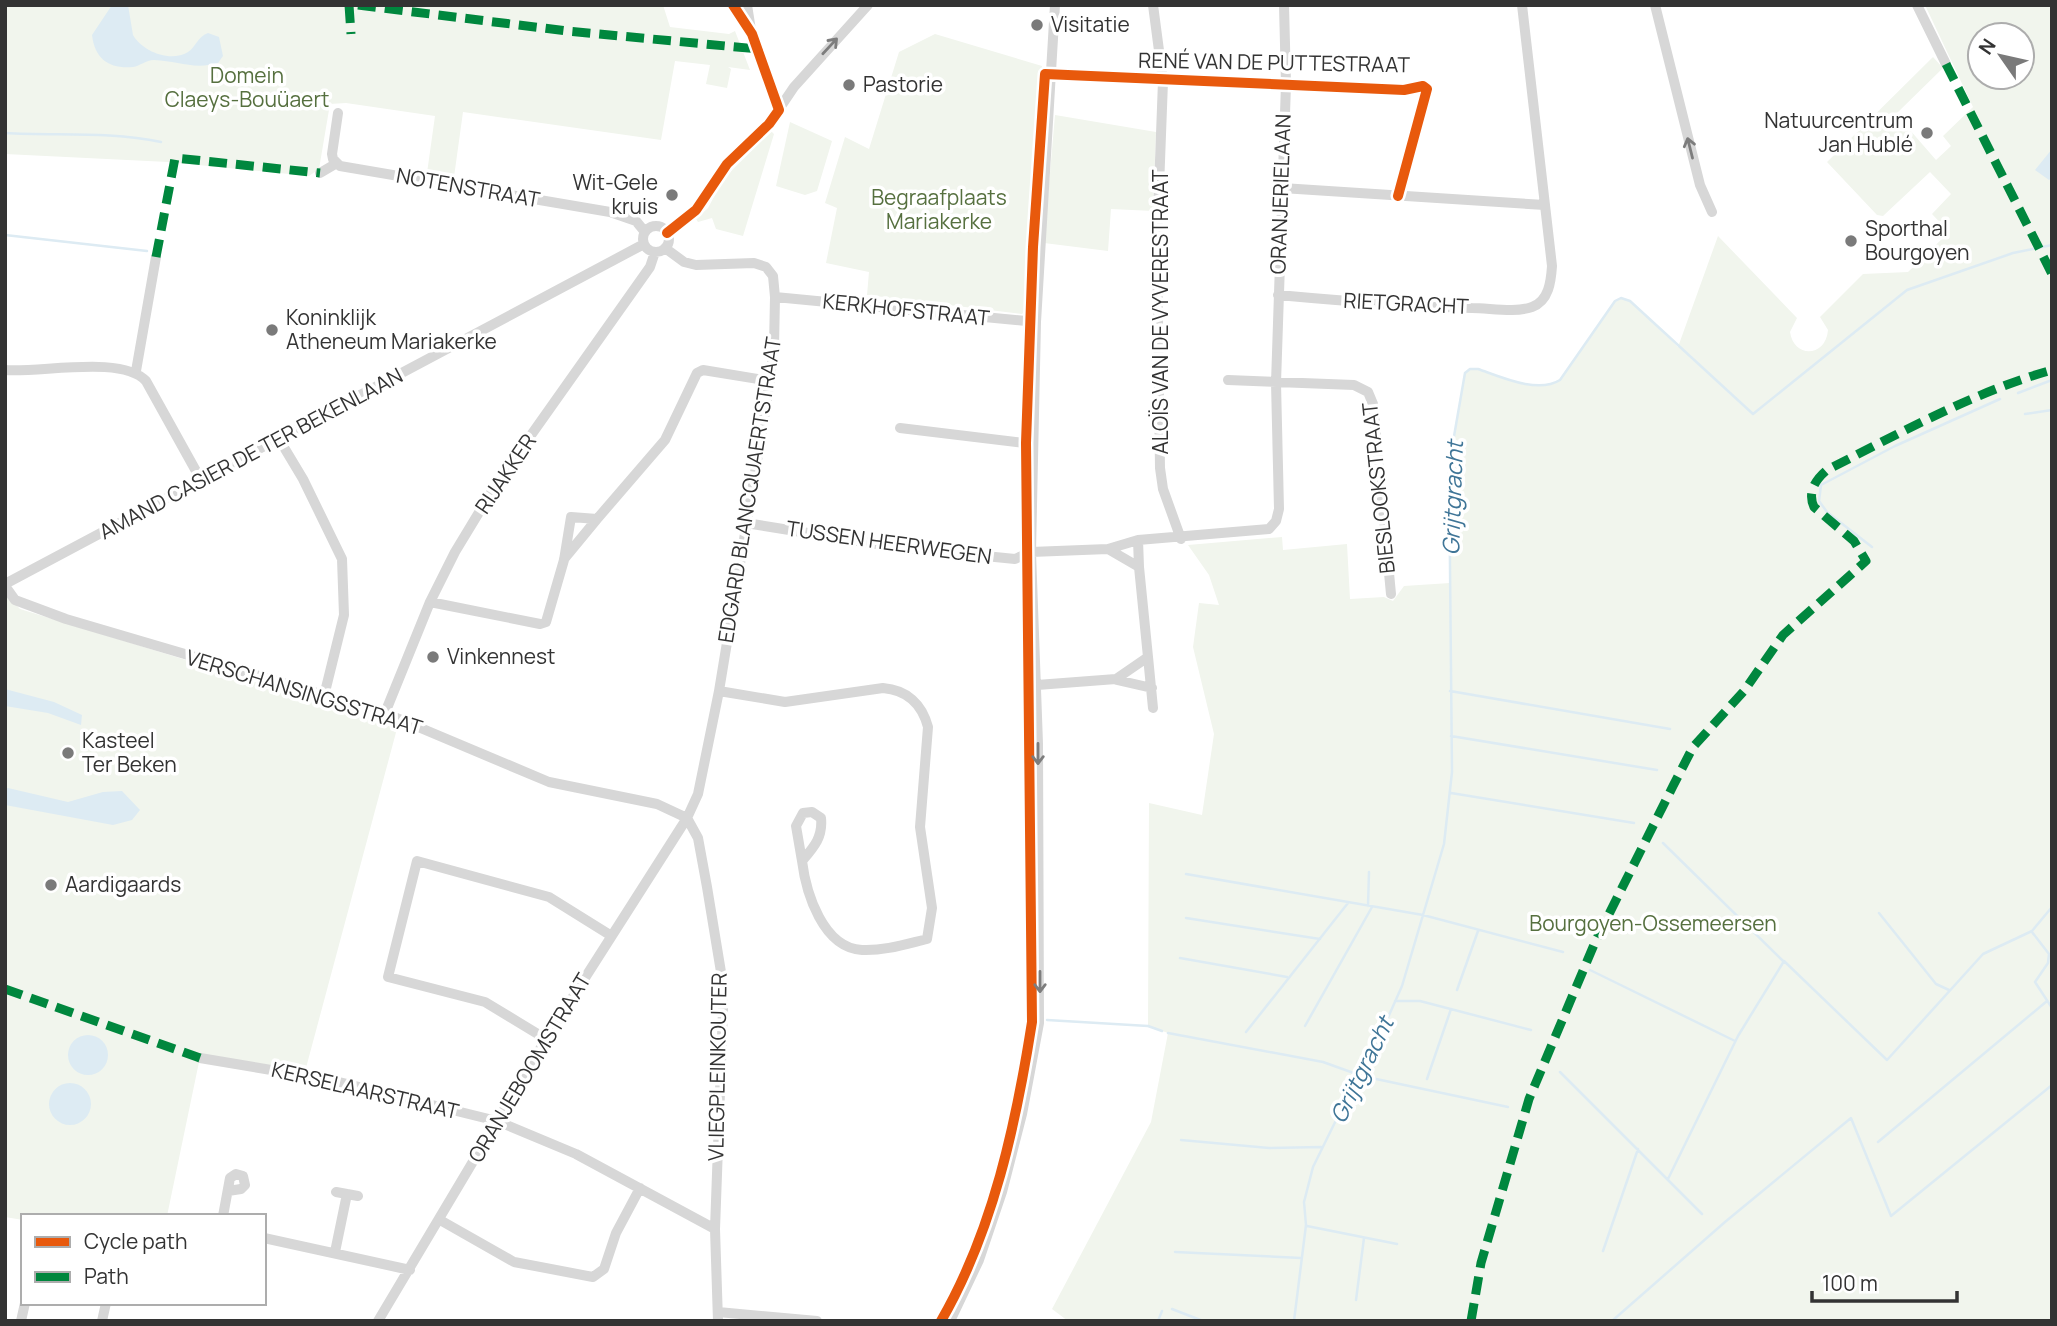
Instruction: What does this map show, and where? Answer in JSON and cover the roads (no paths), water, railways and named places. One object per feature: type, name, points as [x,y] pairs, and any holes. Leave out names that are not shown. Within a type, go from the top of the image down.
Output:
[{"type":"street","points":[[733,5],[751,34],[779,110]]},
{"type":"street","points":[[747,5],[751,34]]},
{"type":"street","points":[[667,233],[696,210],[727,164],[769,124],[794,87],[868,5]]},
{"type":"street","points":[[950,1321],[979,1261],[1002,1192],[1022,1114],[1039,1023],[1041,977],[1037,685],[1031,552],[1036,322],[1055,5]]},
{"type":"street","name":"ALOÏS VAN DE VYVERESTRAAT","points":[[1153,5],[1163,82],[1157,241],[1160,468],[1163,489],[1181,538]]},
{"type":"street","name":"ORANJERIELAAN","points":[[1181,538],[1269,529],[1276,521],[1279,509],[1276,383],[1286,84],[1284,5]]},
{"type":"street","points":[[1282,188],[1545,205],[1522,5]]},
{"type":"street","points":[[1655,5],[1700,185],[1712,212]]},
{"type":"street","points":[[1917,5],[1946,64]]},
{"type":"street","name":"RENÉ VAN DE PUTTESTRAAT","points":[[1051,74],[1163,82],[1404,90],[1419,86],[1427,89],[1398,196]]},
{"type":"street","points":[[320,173],[337,163],[332,154],[338,113]]},
{"type":"street","name":"NOTENSTRAAT","points":[[337,163],[347,168],[610,212],[636,221],[645,232]]},
{"type":"street","name":"RIETGRACHT","points":[[1278,295],[1400,306],[1534,307],[1549,291],[1551,280],[1545,205]]},
{"type":"street","points":[[656,226],[667,233],[668,241],[660,250],[644,244],[645,232],[656,226]]},
{"type":"street","name":"AMAND CASIER DE TER BEKENLAAN","points":[[5,585],[644,244]]},
{"type":"street","name":"EDGARD BLANCQUAERTSTRAAT","points":[[660,250],[696,265],[752,260],[765,267],[773,276],[775,297],[770,381],[719,691],[698,794],[687,818]]},
{"type":"street","name":"RIJAKKER","points":[[386,713],[442,575],[495,486],[660,250]]},
{"type":"street","points":[[136,371],[156,257]]},
{"type":"street","name":"KERKHOFSTRAAT","points":[[775,297],[1036,322]]},
{"type":"street","points":[[5,370],[117,368],[136,371],[146,381],[201,480]]},
{"type":"street","points":[[564,560],[665,440],[697,373],[703,370],[770,381]]},
{"type":"street","points":[[1228,380],[1276,383]]},
{"type":"street","name":"BIESLOOKSTRAAT","points":[[1276,383],[1354,386],[1371,397],[1391,594]]},
{"type":"street","points":[[900,428],[1033,444]]},
{"type":"street","points":[[279,439],[303,479],[342,559],[344,615],[324,696]]},
{"type":"street","points":[[430,602],[540,624],[549,617],[564,560],[571,516],[597,519]]},
{"type":"street","name":"TUSSEN HEERWEGEN","points":[[746,523],[895,547],[1015,559],[1031,552],[1108,549],[1138,540],[1181,538]]},
{"type":"street","points":[[1138,540],[1153,708]]},
{"type":"street","points":[[1108,549],[1139,567]]},
{"type":"street","name":"VERSCHANSINGSSTRAAT","points":[[5,585],[15,600],[65,619],[386,713],[549,782],[657,804],[687,818]]},
{"type":"street","points":[[1116,680],[1148,657]]},
{"type":"street","points":[[1037,685],[1116,680],[1152,688]]},
{"type":"street","points":[[719,691],[785,702],[883,688],[896,689],[911,698],[925,716],[928,727],[920,827],[932,908],[927,939],[877,949],[862,950],[844,945],[832,935],[810,897],[802,861]]},
{"type":"street","name":"ORANJEBOOMSTRAAT","points":[[378,1321],[545,1039],[687,818]]},
{"type":"street","name":"VLIEGPLEINKOUTER","points":[[687,818],[698,838],[721,972],[722,1032],[715,1229],[718,1317]]},
{"type":"street","points":[[545,1039],[485,1002],[388,977],[417,861],[549,897],[610,935]]},
{"type":"street","name":"KERSELAARSTRAAT","points":[[200,1058],[331,1080],[497,1121],[576,1154],[715,1229]]},
{"type":"street","points":[[440,1220],[514,1262],[593,1277],[604,1269],[610,1248],[640,1188]]},
{"type":"street","points":[[223,1214],[228,1191]]},
{"type":"street","points":[[335,1192],[352,1195],[335,1252]]},
{"type":"street","points":[[266,1238],[410,1270]]},
{"type":"street","points":[[718,1317],[817,1321]]},
{"type":"waterway","points":[[5,133],[103,135],[161,142]]},
{"type":"waterway","points":[[5,235],[147,251]]},
{"type":"waterway","name":"Grijtgracht","points":[[1294,1321],[1306,1225],[1304,1202],[1313,1167],[1344,1104],[1362,1076],[1402,986],[1444,844],[1452,772],[1449,465],[1465,373],[1470,369],[1478,369],[1530,385],[1551,384],[1560,380],[1615,301],[1621,298],[1630,301],[1753,414],[1907,290],[2013,253],[2052,245]]},
{"type":"waterway","points":[[2018,393],[2052,380]]},
{"type":"waterway","points":[[1872,547],[1827,512],[1819,501],[1821,485],[1895,446],[2000,399]]},
{"type":"waterway","points":[[2025,414],[2052,410]]},
{"type":"waterway","points":[[1450,691],[1670,729]]},
{"type":"waterway","points":[[1451,736],[1657,770]]},
{"type":"waterway","points":[[1451,793],[1634,823]]},
{"type":"waterway","points":[[1663,843],[1783,961]]},
{"type":"waterway","points":[[1368,906],[1369,872]]},
{"type":"waterway","points":[[1186,874],[1423,915],[1563,952]]},
{"type":"waterway","points":[[1246,1032],[1348,903]]},
{"type":"waterway","points":[[1305,1026],[1372,907]]},
{"type":"waterway","points":[[1668,1179],[1738,1036],[1784,961],[1887,1060],[1983,954],[2032,931],[2052,907]]},
{"type":"waterway","points":[[1879,913],[1936,984],[1949,990]]},
{"type":"waterway","points":[[1186,918],[1320,939]]},
{"type":"waterway","points":[[1457,990],[1478,931]]},
{"type":"waterway","points":[[2032,932],[2049,954],[2048,963],[2035,982],[2052,1008]]},
{"type":"waterway","points":[[1180,958],[1287,977]]},
{"type":"waterway","points":[[1590,970],[1735,1041]]},
{"type":"waterway","points":[[1395,1001],[1420,1001],[1531,1030]]},
{"type":"waterway","points":[[1878,1142],[2047,1001]]},
{"type":"waterway","points":[[1427,1079],[1451,1009]]},
{"type":"waterway","points":[[1047,1020],[1148,1026],[1162,1031]]},
{"type":"waterway","points":[[1168,1033],[1323,1062],[1362,1076],[1508,1107]]},
{"type":"waterway","points":[[1560,1072],[1702,1214]]},
{"type":"waterway","points":[[1612,1321],[1725,1222],[1851,1118],[1891,1216],[2052,1085]]},
{"type":"waterway","points":[[1181,1140],[1269,1148],[1321,1147]]},
{"type":"waterway","points":[[1603,1251],[1638,1149]]},
{"type":"waterway","points":[[1307,1226],[1397,1244]]},
{"type":"waterway","points":[[1356,1300],[1364,1238]]},
{"type":"waterway","points":[[1175,1252],[1301,1258]]},
{"type":"waterway","points":[[1172,1309],[1203,1321]]},
{"type":"waterway","points":[[1158,1321],[1162,1311]]},
{"type":"place","name":"Visitatie","points":[[1037,25]]},
{"type":"place","name":"Pastorie","points":[[849,85]]},
{"type":"place","name":"Natuurcentrum Jan Hublé","points":[[1927,133]]},
{"type":"place","name":"Wit-Gele kruis","points":[[672,195]]},
{"type":"place","name":"Sporthal Bourgoyen","points":[[1851,241]]},
{"type":"place","name":"Koninklijk Atheneum Mariakerke","points":[[272,330]]},
{"type":"place","name":"Vinkennest","points":[[433,657]]},
{"type":"place","name":"Kasteel Ter Beken","points":[[68,753]]},
{"type":"place","name":"Aardigaards","points":[[51,885]]},
{"type":"park label","name":"Domein Claeys-Bouüaert","points":[[247,88]]},
{"type":"park label","name":"Begraafplaats Mariakerke","points":[[939,210]]},
{"type":"park label","name":"Bourgoyen-Ossemeersen","points":[[1653,924]]}]
